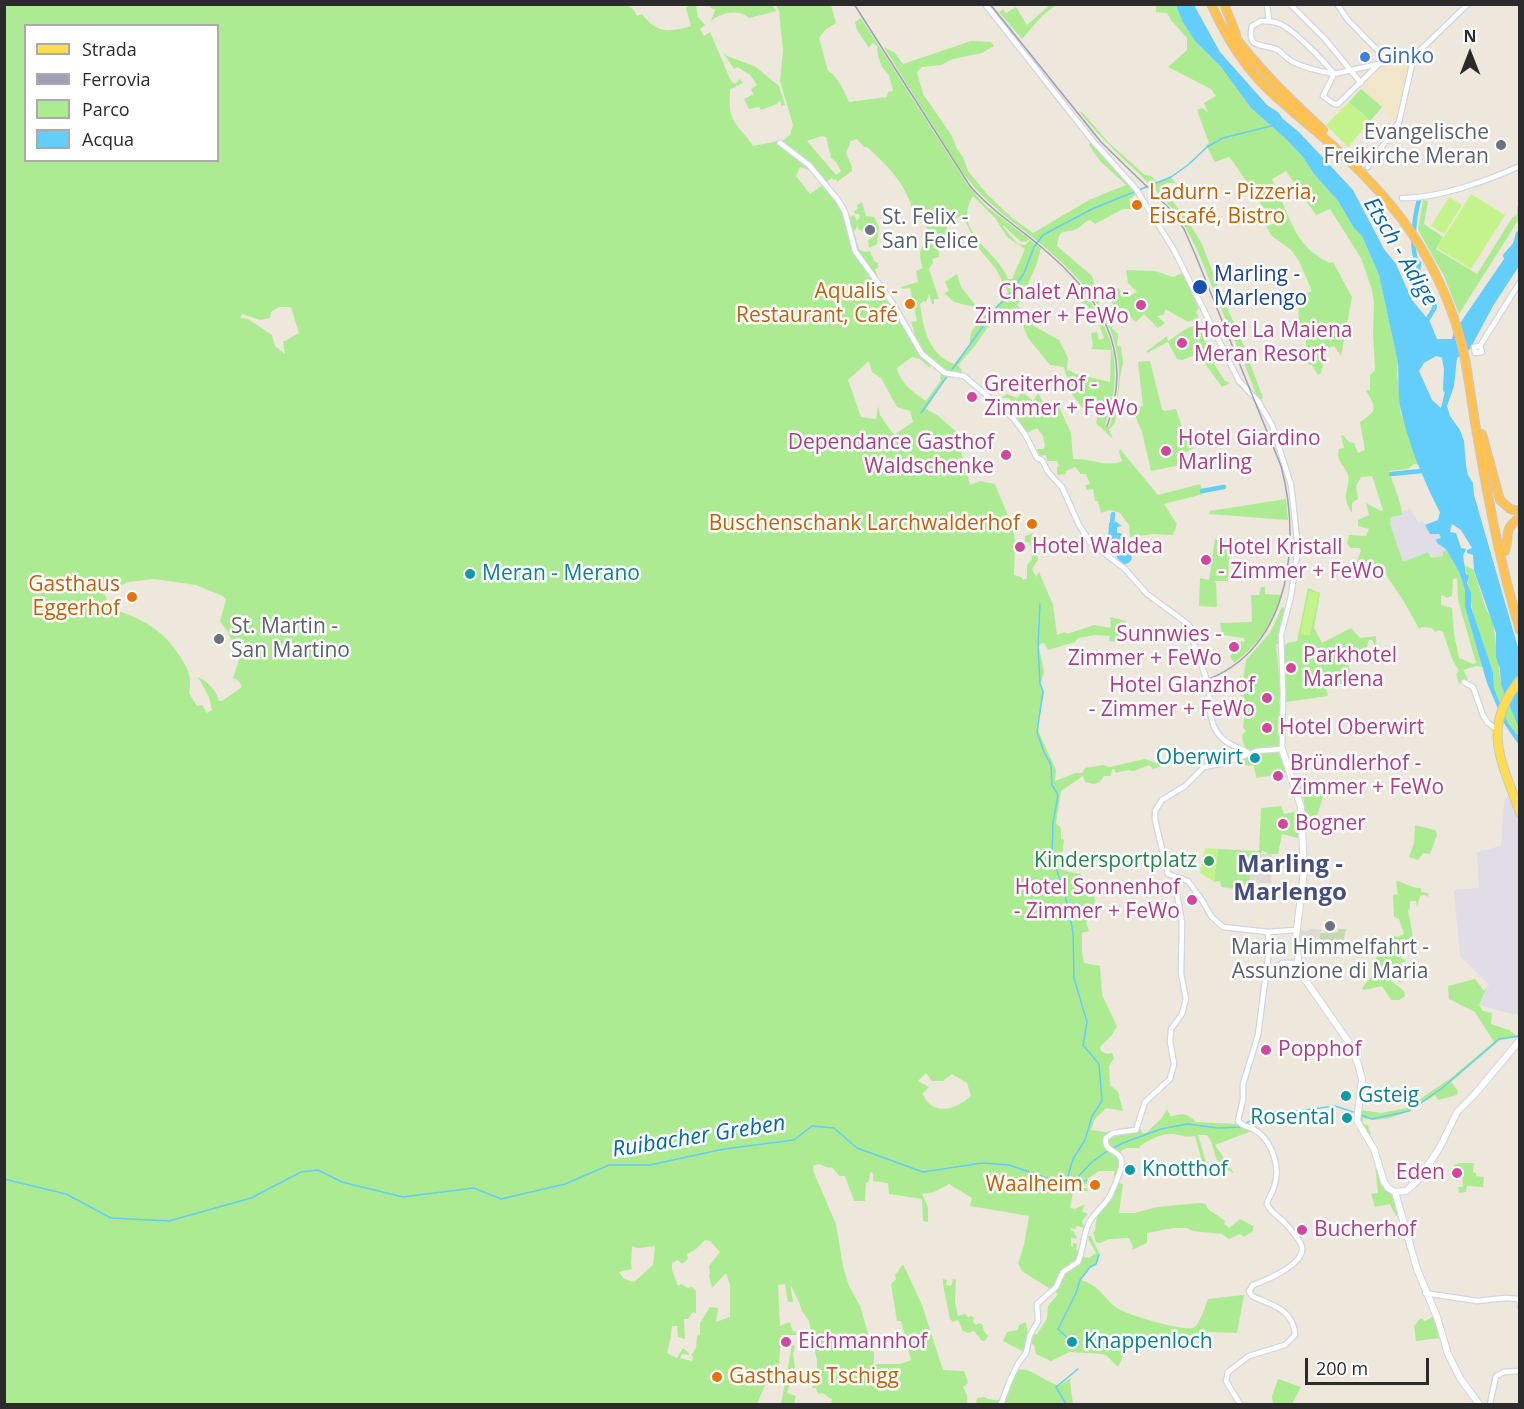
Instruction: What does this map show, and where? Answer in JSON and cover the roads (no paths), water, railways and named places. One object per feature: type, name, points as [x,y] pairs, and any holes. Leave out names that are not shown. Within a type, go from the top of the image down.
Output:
[{"type":"highway","points":[[1205,4],[1229,44],[1238,47]]},
{"type":"highway","points":[[1211,4],[1265,87],[1398,204],[1438,279],[1467,357],[1491,509],[1520,630]]},
{"type":"highway","points":[[1217,4],[1238,47],[1398,204],[1433,261],[1458,317],[1505,551],[1520,611]]},
{"type":"highway","points":[[1224,4],[1238,47]]},
{"type":"highway","points":[[1482,434],[1500,500],[1510,509],[1520,511]]},
{"type":"highway","points":[[1505,551],[1506,535],[1510,526],[1520,517]]},
{"type":"main road","points":[[1520,680],[1503,707],[1499,719],[1497,744],[1500,761],[1520,813]]},
{"type":"street","points":[[985,4],[1092,140],[1137,191],[1174,250],[1239,381],[1261,404],[1272,425],[1290,480],[1298,548],[1292,596],[1281,634],[1282,749],[1301,807],[1304,871],[1296,930],[1298,963],[1303,978],[1350,1044],[1358,1064],[1362,1079],[1357,1121],[1374,1149],[1384,1184],[1397,1192],[1406,1191],[1419,1179],[1442,1144],[1457,1112],[1520,1040]]},
{"type":"street","points":[[1267,4],[1269,21]]},
{"type":"street","points":[[1290,4],[1325,39],[1361,83]]},
{"type":"street","points":[[1337,4],[1348,20],[1389,62]]},
{"type":"street","points":[[1334,74],[1321,58],[1287,28],[1269,21],[1261,21],[1252,26],[1250,33],[1252,40],[1258,46],[1276,49],[1291,62],[1310,70],[1334,74],[1414,56],[1468,4]]},
{"type":"street","points":[[1368,167],[1400,122],[1414,56]]},
{"type":"street","points":[[1334,74],[1323,96],[1334,104],[1338,104],[1379,64]]},
{"type":"street","points":[[780,143],[809,165],[838,200],[845,213],[855,251],[892,302],[922,354],[945,373],[964,376],[1013,418],[1025,434],[1037,458],[1042,460],[1048,472],[1062,487],[1079,525],[1090,542],[1125,569],[1147,594],[1188,624],[1192,630],[1194,644],[1208,685],[1215,731],[1225,741],[1248,753]]},
{"type":"street","points":[[1398,204],[1501,175],[1520,166]]},
{"type":"street","points":[[1480,346],[1520,282]]},
{"type":"street","points":[[1464,682],[1473,687],[1483,716],[1498,730]]},
{"type":"street","points":[[1282,749],[1266,749],[1248,753],[1204,768],[1185,786],[1162,800],[1155,820],[1167,872],[1178,879],[1188,881],[1211,916],[1223,927],[1268,932],[1296,930]]},
{"type":"street","points":[[1001,1404],[1010,1380],[1026,1353],[1030,1335],[1038,1321],[1037,1304],[1056,1287],[1063,1272],[1078,1262],[1089,1223],[1112,1192],[1121,1169],[1121,1158],[1118,1153],[1108,1149],[1106,1138],[1113,1133],[1137,1130],[1145,1102],[1173,1075],[1171,1029],[1182,1014],[1186,999],[1181,974],[1182,923],[1175,883],[1178,879]]},
{"type":"street","points":[[1240,1404],[1227,1381],[1228,1372],[1251,1354],[1285,1345],[1295,1335],[1290,1318],[1276,1307],[1252,1296],[1250,1289],[1293,1265],[1301,1256],[1302,1249],[1301,1243],[1271,1212],[1267,1204],[1276,1179],[1273,1152],[1258,1132],[1238,1121],[1243,1099],[1243,1084],[1258,1035],[1269,950],[1268,932]]},
{"type":"street","points":[[1266,970],[1275,969],[1281,963],[1298,963]]},
{"type":"street","points":[[1397,1192],[1400,1211],[1425,1293],[1437,1317],[1448,1354],[1455,1369],[1479,1404]]},
{"type":"street","points":[[1425,1293],[1477,1301],[1519,1299],[1520,1306]]},
{"type":"street","points":[[1490,1404],[1496,1376],[1504,1372],[1520,1371]]},
{"type":"water","points":[[1176,5],[1194,5],[1220,52],[1267,105],[1299,132],[1353,190],[1384,249],[1396,264],[1412,300],[1430,322],[1437,339],[1452,339],[1454,332],[1504,259],[1503,255],[1513,243],[1516,232],[1519,231],[1519,266],[1493,306],[1470,349],[1457,358],[1454,386],[1447,406],[1464,441],[1468,475],[1473,483],[1474,495],[1519,651],[1519,729],[1501,685],[1500,669],[1496,657],[1496,633],[1474,570],[1473,555],[1467,553],[1467,550],[1472,548],[1461,530],[1452,524],[1450,532],[1456,533],[1461,548],[1466,549],[1463,556],[1466,574],[1469,576],[1467,583],[1471,593],[1471,607],[1493,672],[1494,688],[1508,723],[1519,737],[1519,745],[1505,725],[1487,683],[1465,607],[1465,590],[1459,572],[1446,549],[1437,543],[1436,539],[1441,538],[1439,534],[1430,534],[1425,525],[1438,520],[1440,512],[1418,464],[1405,426],[1399,401],[1398,363],[1379,275],[1362,236],[1303,157],[1251,108],[1221,67],[1195,41],[1182,21]],"holes":[[[1436,356],[1444,358],[1449,365],[1441,408],[1432,400],[1419,371],[1424,363]]]},
{"type":"water","points":[[1115,521],[1122,526],[1117,527],[1117,533],[1121,533],[1132,558],[1124,565],[1120,563],[1108,540],[1109,523]]},
{"type":"waterway","points":[[921,413],[996,308],[1011,293],[1024,273],[1034,247],[1043,235],[1092,209],[1171,177],[1207,147],[1223,138],[1271,126]]},
{"type":"waterway","points":[[1419,200],[1414,252],[1419,263],[1419,275],[1435,307],[1426,322]]},
{"type":"waterway","name":"Etsch - Adige","points":[[1445,353],[1448,369],[1447,389]]},
{"type":"waterway","points":[[1391,474],[1422,471]]},
{"type":"waterway","points":[[1202,491],[1224,487]]},
{"type":"waterway","points":[[1112,523],[1113,514]]},
{"type":"waterway","points":[[1040,604],[1038,646],[1040,684],[1043,691],[1037,732],[1051,765],[1052,785],[1058,795],[1053,823],[1052,855],[1066,899],[1073,932],[1074,978],[1087,1022],[1083,1045],[1099,1064],[1102,1101],[1092,1116],[1085,1140],[1073,1159],[1067,1179],[1069,1185],[1087,1180]]},
{"type":"waterway","name":"Ruibacher Greben","points":[[1361,1115],[1372,1119],[1409,1111],[1441,1089],[1499,1039],[1520,1036]]},
{"type":"waterway","name":"Ruibacher Greben","points":[[4,1179],[66,1194],[111,1218],[169,1221],[251,1198],[301,1172],[318,1170],[342,1182],[403,1197],[474,1188],[501,1199],[565,1184],[609,1165],[650,1165],[724,1149],[794,1140],[812,1126],[834,1128],[857,1148],[923,1172],[982,1163],[1009,1165],[1047,1178],[1064,1181],[1076,1179],[1092,1162],[1106,1152],[1161,1129],[1187,1124],[1218,1128],[1239,1127],[1267,1112],[1290,1112],[1335,1106],[1353,1112]]},
{"type":"waterway","points":[[1072,1342],[1058,1329],[1080,1280],[1090,1267],[1096,1264],[1099,1255]]},
{"type":"waterway","points":[[1066,1404],[1056,1387],[1078,1369]]},
{"type":"railway","points":[[854,4],[970,186],[995,210],[1061,264],[1094,304],[1106,325],[1114,348],[1117,372],[1115,398],[1107,426]]},
{"type":"railway","points":[[990,4],[1101,142],[1171,210],[1184,229],[1281,466],[1288,499],[1290,534],[1288,568],[1280,601],[1266,631],[1245,656],[1218,675],[1183,686]]},
{"type":"place","name":"Ginko","points":[[1365,57]]},
{"type":"place","name":"Evangelische Freikirche Meran","points":[[1501,145]]},
{"type":"place","name":"Ladurn - Pizzeria, Eiscafé, Bistro","points":[[1137,205]]},
{"type":"place","name":"St. Felix - San Felice","points":[[870,230]]},
{"type":"place","name":"Marling - Marlengo","points":[[1200,287]]},
{"type":"place","name":"Aqualis - Restaurant, Café","points":[[910,304]]},
{"type":"place","name":"Chalet Anna - Zimmer + FeWo","points":[[1141,305]]},
{"type":"place","name":"Hotel La Maiena Meran Resort","points":[[1182,343]]},
{"type":"place","name":"Greiterhof - Zimmer + FeWo","points":[[972,397]]},
{"type":"place","name":"Hotel Giardino Marling","points":[[1166,451]]},
{"type":"place","name":"Dependance Gasthof Waldschenke","points":[[1006,455]]},
{"type":"place","name":"Buschenschank Larchwalderhof","points":[[1032,524]]},
{"type":"place","name":"Hotel Waldea","points":[[1020,547]]},
{"type":"place","name":"Hotel Kristall - Zimmer + FeWo","points":[[1206,560]]},
{"type":"place","name":"Meran - Merano","points":[[470,574]]},
{"type":"place","name":"Gasthaus Eggerhof","points":[[132,597]]},
{"type":"place","name":"St. Martin - San Martino","points":[[219,639]]},
{"type":"place","name":"Sunnwies - Zimmer + FeWo","points":[[1234,647]]},
{"type":"place","name":"Parkhotel Marlena","points":[[1291,668]]},
{"type":"place","name":"Hotel Glanzhof - Zimmer + FeWo","points":[[1267,698]]},
{"type":"place","name":"Hotel Oberwirt","points":[[1267,728]]},
{"type":"place","name":"Oberwirt","points":[[1255,758]]},
{"type":"place","name":"Bründlerhof - Zimmer + FeWo","points":[[1278,776]]},
{"type":"place","name":"Bogner","points":[[1283,824]]},
{"type":"place","name":"Kindersportplatz","points":[[1209,861]]},
{"type":"place","name":"Hotel Sonnenhof - Zimmer + FeWo","points":[[1192,900]]},
{"type":"place","name":"Maria Himmelfahrt - Assunzione di Maria","points":[[1330,926]]},
{"type":"place","name":"Popphof","points":[[1266,1050]]},
{"type":"place","name":"Gsteig","points":[[1346,1096]]},
{"type":"place","name":"Rosental","points":[[1347,1118]]},
{"type":"place","name":"Knotthof","points":[[1130,1170]]},
{"type":"place","name":"Eden","points":[[1457,1173]]},
{"type":"place","name":"Waalheim","points":[[1095,1185]]},
{"type":"place","name":"Bucherhof","points":[[1302,1230]]},
{"type":"place","name":"Eichmannhof","points":[[786,1342]]},
{"type":"place","name":"Knappenloch","points":[[1072,1342]]},
{"type":"place","name":"Gasthaus Tschigg","points":[[717,1377]]},
{"type":"district","name":"Marling - Marlengo","points":[[1290,879]]}]
